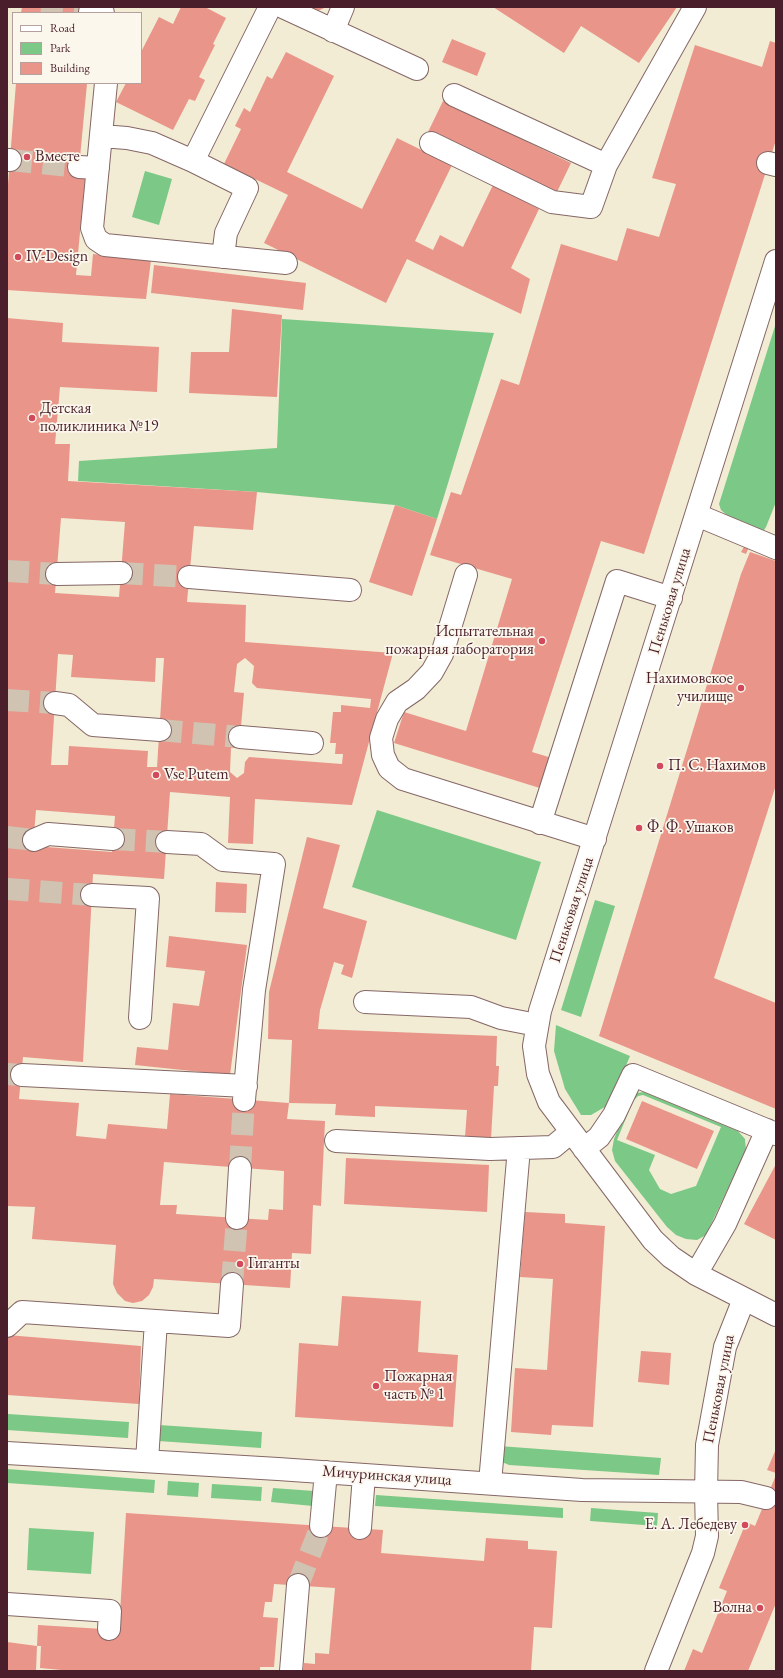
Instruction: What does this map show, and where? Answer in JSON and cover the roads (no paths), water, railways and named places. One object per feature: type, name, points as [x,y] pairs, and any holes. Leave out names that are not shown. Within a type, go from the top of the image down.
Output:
[{"type":"street","points":[[193,161],[270,7]]},
{"type":"street","points":[[282,7],[416,69]]},
{"type":"street","points":[[333,31],[343,7]]},
{"type":"street","points":[[431,143],[552,202],[591,207],[606,165],[696,7]]},
{"type":"street","points":[[106,84],[101,136],[89,167],[92,228],[96,239],[105,245],[286,263]]},
{"type":"street","points":[[454,95],[606,165]]},
{"type":"street","points":[[101,136],[126,138],[152,144],[193,161],[247,188],[226,233],[223,257]]},
{"type":"street","name":"Пеньковая улица","points":[[656,1671],[703,1553],[707,1536],[707,1445],[725,1347],[744,1299],[696,1274],[671,1257],[653,1240],[549,1102],[538,1074],[534,1046],[542,1004],[776,261]]},
{"type":"street","points":[[697,514],[776,548]]},
{"type":"street","points":[[57,574],[121,573]]},
{"type":"street","points":[[466,575],[442,654],[432,672],[416,689],[397,702],[387,719],[381,738],[382,755],[389,768],[403,779],[594,840]]},
{"type":"street","points":[[190,577],[350,590]]},
{"type":"street","points":[[540,823],[617,581],[671,598]]},
{"type":"street","points":[[55,703],[69,704],[93,724],[160,730]]},
{"type":"street","points":[[240,737],[312,743]]},
{"type":"street","points":[[34,840],[48,834],[113,839]]},
{"type":"street","points":[[22,1075],[245,1093],[254,990],[274,864],[223,860],[201,844],[167,842]]},
{"type":"street","points":[[92,895],[148,898],[140,1018]]},
{"type":"street","points":[[365,1002],[471,1007],[501,1018],[537,1025]]},
{"type":"street","points":[[336,1140],[490,1149],[553,1147],[577,1140],[599,1137],[614,1115],[633,1075],[772,1132],[725,1224],[696,1274]]},
{"type":"street","points":[[490,1483],[519,1148]]},
{"type":"street","points":[[237,1218],[240,1168]]},
{"type":"street","points":[[7,1326],[22,1312],[229,1326],[232,1284]]},
{"type":"street","points":[[744,1299],[776,1315]]},
{"type":"street","points":[[147,1461],[156,1321]]},
{"type":"street","name":"Мичуринская улица","points":[[7,1453],[326,1472],[582,1490],[741,1492],[766,1498]]},
{"type":"street","points":[[321,1526],[326,1472]]},
{"type":"street","points":[[364,1475],[365,1519]]},
{"type":"street","points":[[291,1671],[298,1585]]},
{"type":"street","points":[[7,1604],[110,1611],[109,1629]]},
{"type":"tunnel","points":[[41,7],[90,12]]},
{"type":"tunnel","points":[[10,160],[79,167]]},
{"type":"tunnel","points":[[7,571],[57,574]]},
{"type":"tunnel","points":[[121,573],[189,577]]},
{"type":"tunnel","points":[[7,700],[55,703]]},
{"type":"tunnel","points":[[160,730],[240,737]]},
{"type":"tunnel","points":[[7,837],[34,840]]},
{"type":"tunnel","points":[[113,839],[167,842]]},
{"type":"tunnel","points":[[7,889],[92,895]]},
{"type":"tunnel","points":[[7,1074],[22,1075]]},
{"type":"tunnel","points":[[240,1168],[244,1100]]},
{"type":"tunnel","points":[[232,1284],[237,1218]]},
{"type":"tunnel","points":[[298,1585],[321,1526]]},
{"type":"place","name":"Вместе","points":[[27,157]]},
{"type":"place","name":"IV-Design","points":[[18,257]]},
{"type":"place","name":"Детская поликлиника №19","points":[[32,418]]},
{"type":"place","name":"Испытательная пожарная лаборатория","points":[[542,641]]},
{"type":"place","name":"Нахимовское училище","points":[[741,688]]},
{"type":"place","name":"П. С. Нахимов","points":[[660,766]]},
{"type":"place","name":"Vse Putem","points":[[156,775]]},
{"type":"place","name":"Ф. Ф. Ушаков","points":[[639,828]]},
{"type":"place","name":"Гиганты","points":[[240,1264]]},
{"type":"place","name":"Пожарная часть № 1","points":[[376,1386]]},
{"type":"place","name":"Е. А. Лебедеву","points":[[745,1525]]},
{"type":"place","name":"Волна","points":[[760,1608]]}]
